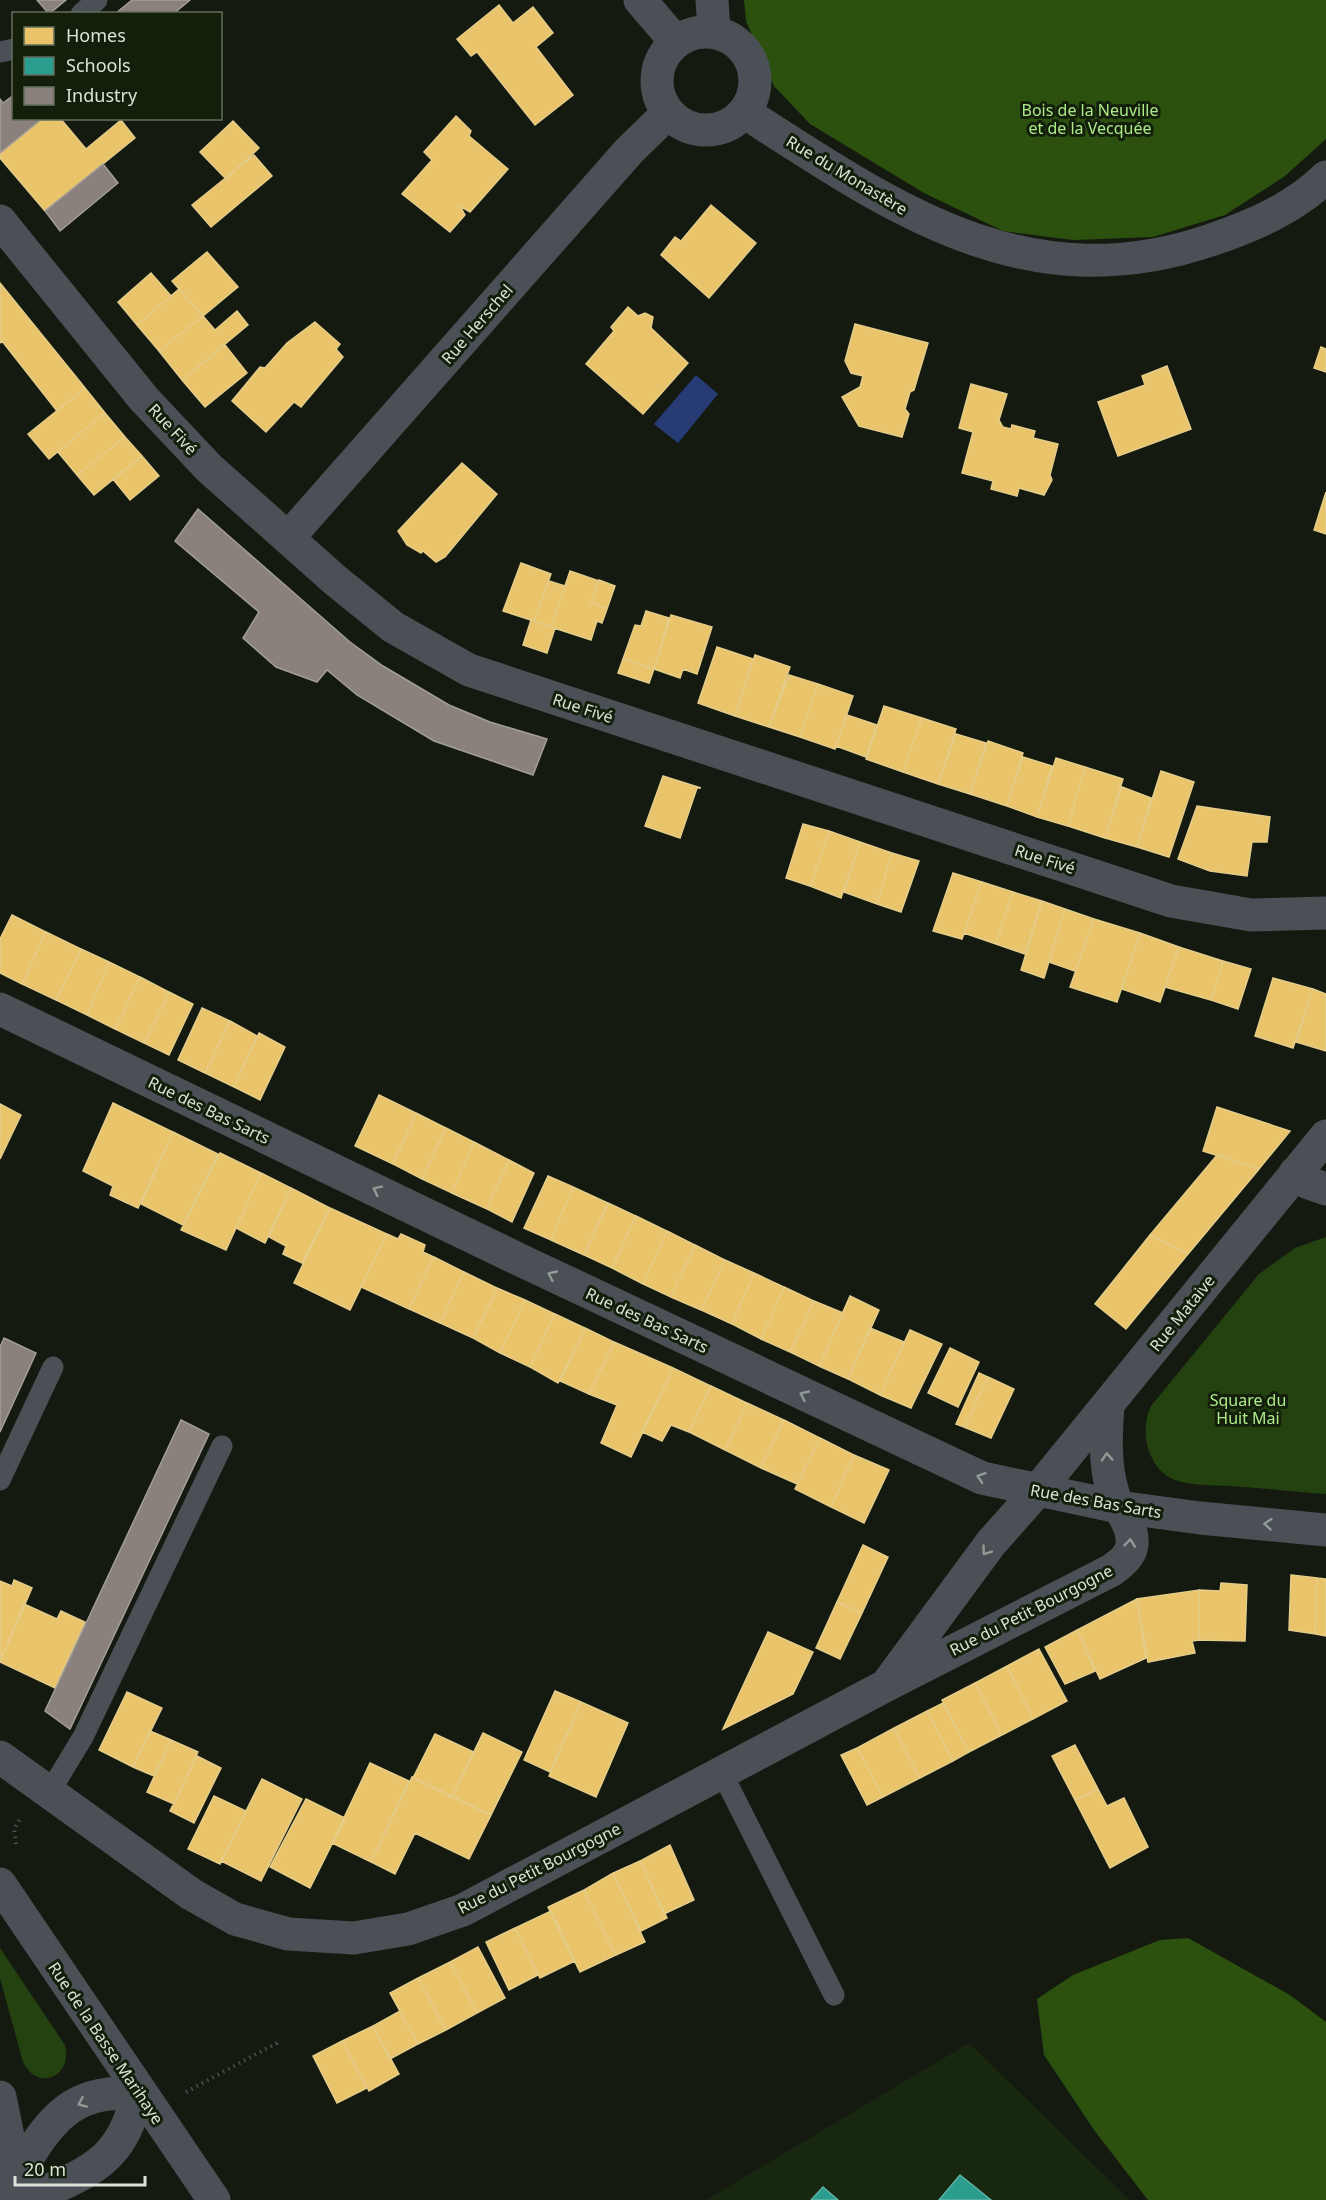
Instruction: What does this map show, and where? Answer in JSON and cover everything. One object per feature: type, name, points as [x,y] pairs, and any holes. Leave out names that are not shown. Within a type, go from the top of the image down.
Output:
[{"type":"street","points":[[640,0],[676,42]]},
{"type":"street","points":[[713,16],[749,56],[754,70],[755,85],[752,99],[744,112],[731,123],[715,129],[698,130],[681,124],[668,113],[660,99],[656,84],[658,68],[664,54],[676,42],[700,31],[713,16]]},
{"type":"street","name":"Rue du Monastère","points":[[744,112],[861,188],[911,214],[964,237],[1011,251],[1044,257],[1113,259],[1166,252],[1198,244],[1255,223],[1292,204],[1326,177]]},
{"type":"street","name":"Rue Herschel","points":[[289,537],[629,151],[668,113]]},
{"type":"street","name":"Rue Fivé","points":[[0,221],[144,399],[209,468],[393,627],[469,670],[1171,901],[1251,915],[1326,913]]},
{"type":"street","name":"Rue des Bas Sarts","points":[[0,1009],[982,1478],[1119,1507],[1200,1518],[1326,1530]]},
{"type":"street","name":"Rue Mataive","points":[[1038,1490],[1326,1136]]},
{"type":"street","points":[[1295,1173],[1306,1182],[1326,1189]]},
{"type":"street","points":[[1108,1404],[1107,1459],[1113,1494],[1119,1507]]},
{"type":"street","name":"Rue du Petit Bourgogne","points":[[885,1686],[991,1543],[1038,1490]]},
{"type":"street","name":"Rue du Petit Bourgogne","points":[[0,1757],[191,1894],[235,1919],[288,1934],[354,1938],[408,1929],[463,1910],[885,1686],[1112,1570],[1128,1557],[1132,1545],[1131,1529],[1119,1507]]},
{"type":"street","name":"Rue de la Basse Marihaye","points":[[0,1884],[214,2200]]},
{"type":"street","points":[[139,2092],[128,2124],[114,2148],[91,2168],[19,2197],[30,2155],[59,2117],[79,2102],[98,2097],[139,2092]]},
{"type":"street","points":[[0,2097],[19,2197]]},
{"type":"street","points":[[19,2197],[82,2200]]},
{"type":"lane","points":[[83,12],[97,0]]},
{"type":"lane","points":[[0,1480],[53,1366]]},
{"type":"lane","points":[[50,1793],[83,1737],[222,1446]]},
{"type":"lane","points":[[722,1773],[834,1995]]},
{"type":"path","points":[[183,2094],[277,2043],[279,2039]]},
{"type":"shaded area","points":[[969,2043],[1130,2200],[706,2200]]},
{"type":"green space","name":"Bois de la Neuville et de la Vecquée","points":[[744,0],[1326,0],[1326,139],[1285,176],[1225,215],[1153,237],[1073,240],[1003,231],[924,193],[810,124],[774,86],[746,21]]},
{"type":"green space","name":"Square du Huit Mai","points":[[1326,1237],[1326,1494],[1195,1484],[1175,1480],[1165,1475],[1152,1458],[1148,1448],[1146,1426],[1151,1406],[1259,1274],[1295,1248]]},
{"type":"green space","points":[[1188,1938],[1290,1995],[1326,2022],[1326,2200],[1148,2200],[1094,2130],[1044,2055],[1037,1999],[1073,1975],[1160,1940]]},
{"type":"green space","points":[[0,1948],[65,2045],[64,2065],[52,2077],[37,2076],[29,2071],[23,2062],[0,1978]]},
{"type":"water","points":[[696,375],[718,394],[678,443],[654,424]]},
{"type":"building: Homes","points":[[499,5],[513,23],[533,7],[553,33],[536,47],[573,95],[535,125],[477,52],[471,56],[457,39]]},
{"type":"building: Homes","points":[[456,116],[471,131],[469,136],[508,169],[470,212],[460,206],[465,215],[450,232],[402,194],[432,160],[424,152]]},
{"type":"building: Homes","points":[[41,120],[62,120],[86,149],[121,120],[135,138],[45,211],[0,158],[0,153]]},
{"type":"building: Homes","points":[[233,121],[259,148],[226,179],[200,152]]},
{"type":"building: Homes","points":[[254,155],[272,176],[211,227],[192,205]]},
{"type":"building: Homes","points":[[711,205],[756,243],[709,298],[661,255],[675,237],[681,241]]},
{"type":"building: Homes","points":[[207,252],[238,287],[203,316],[172,281]]},
{"type":"building: Homes","points":[[151,273],[171,296],[137,325],[118,302]]},
{"type":"building: Homes","points":[[0,283],[85,388],[57,411],[2,341],[0,343]]},
{"type":"building: Homes","points":[[179,289],[203,316],[159,351],[137,325]]},
{"type":"building: Homes","points":[[628,307],[638,316],[645,313],[653,317],[651,328],[688,363],[643,414],[586,364],[614,331],[611,327]]},
{"type":"building: Homes","points":[[237,311],[248,325],[182,380],[159,351],[203,316],[215,330]]},
{"type":"building: Homes","points":[[315,322],[340,344],[336,349],[343,357],[301,407],[294,402],[266,432],[232,401],[260,367],[265,368],[287,343]]},
{"type":"building: Homes","points":[[855,324],[928,343],[914,390],[910,392],[905,409],[909,414],[902,437],[859,426],[842,397],[860,387],[863,376],[851,373],[845,361]]},
{"type":"building: Homes","points":[[225,345],[247,373],[205,407],[182,380]]},
{"type":"building: Homes","points":[[1321,347],[1326,349],[1326,372],[1314,368]]},
{"type":"building: Homes","points":[[1167,366],[1191,429],[1118,456],[1098,402],[1145,385],[1142,376]]},
{"type":"building: Homes","points":[[971,384],[1007,394],[999,420],[1003,427],[1011,429],[1012,425],[1035,431],[1033,438],[1058,444],[1050,475],[1052,480],[1044,495],[1019,488],[1017,496],[991,489],[993,481],[962,473],[973,432],[959,428]]},
{"type":"building: Homes","points":[[85,388],[105,413],[49,459],[28,434]]},
{"type":"building: Homes","points":[[105,413],[125,437],[77,475],[58,452]]},
{"type":"building: Homes","points":[[125,437],[142,456],[94,495],[77,475]]},
{"type":"building: Homes","points":[[142,456],[159,476],[130,500],[113,479]]},
{"type":"building: Homes","points":[[462,463],[497,494],[445,557],[436,562],[423,551],[421,553],[407,545],[398,531]]},
{"type":"building: Homes","points":[[1326,492],[1326,534],[1314,530]]},
{"type":"building: Homes","points":[[521,563],[551,574],[534,621],[503,611]]},
{"type":"building: Homes","points":[[570,571],[599,581],[591,603],[607,609],[602,623],[597,621],[591,640],[551,627]]},
{"type":"building: Homes","points":[[599,580],[615,586],[607,609],[591,603]]},
{"type":"building: Homes","points":[[549,581],[565,586],[551,627],[534,621]]},
{"type":"building: Homes","points":[[646,611],[669,618],[654,669],[623,659],[635,625],[641,626]]},
{"type":"building: Homes","points":[[671,615],[712,627],[697,674],[683,669],[680,678],[654,669]]},
{"type":"building: Homes","points":[[531,620],[555,628],[547,653],[523,645]]},
{"type":"building: Homes","points":[[717,647],[753,659],[735,716],[698,703]]},
{"type":"building: Homes","points":[[755,655],[790,667],[769,727],[735,716]]},
{"type":"building: Homes","points":[[623,659],[654,669],[649,683],[618,673]]},
{"type":"building: Homes","points":[[789,675],[818,684],[800,737],[769,727]]},
{"type":"building: Homes","points":[[818,684],[853,696],[835,749],[800,737]]},
{"type":"building: Homes","points":[[884,706],[922,718],[903,772],[866,759]]},
{"type":"building: Homes","points":[[847,715],[877,725],[866,757],[836,746]]},
{"type":"building: Homes","points":[[922,718],[956,729],[938,784],[903,772]]},
{"type":"building: Homes","points":[[956,734],[986,743],[970,794],[938,784]]},
{"type":"building: Homes","points":[[988,741],[1023,753],[1007,806],[970,794]]},
{"type":"building: Homes","points":[[1023,757],[1052,766],[1037,817],[1007,806]]},
{"type":"building: Homes","points":[[1056,758],[1085,767],[1068,826],[1037,817]]},
{"type":"building: Homes","points":[[1085,767],[1123,779],[1105,838],[1068,826]]},
{"type":"building: Homes","points":[[1161,771],[1194,782],[1169,857],[1137,847]]},
{"type":"building: Homes","points":[[663,776],[701,788],[697,788],[680,838],[645,826]]},
{"type":"building: Homes","points":[[1122,787],[1151,798],[1137,847],[1105,838]]},
{"type":"building: Homes","points":[[1197,806],[1270,817],[1267,842],[1252,842],[1247,876],[1210,871],[1178,859]]},
{"type":"building: Homes","points":[[803,824],[829,831],[810,886],[786,878]]},
{"type":"building: Homes","points":[[829,831],[860,842],[841,898],[810,886]]},
{"type":"building: Homes","points":[[860,842],[892,853],[877,904],[844,892]]},
{"type":"building: Homes","points":[[892,853],[919,861],[901,912],[877,904]]},
{"type":"building: Homes","points":[[953,873],[982,882],[962,939],[933,931]]},
{"type":"building: Homes","points":[[982,882],[1013,892],[996,944],[964,933]]},
{"type":"building: Homes","points":[[1013,892],[1042,901],[1025,954],[996,944]]},
{"type":"building: Homes","points":[[1042,901],[1065,909],[1044,978],[1021,970]]},
{"type":"building: Homes","points":[[1065,909],[1094,919],[1075,971],[1049,962]]},
{"type":"building: Homes","points":[[12,915],[46,932],[22,984],[0,973],[0,939]]},
{"type":"building: Homes","points":[[1094,919],[1140,933],[1117,1002],[1070,987]]},
{"type":"building: Homes","points":[[46,932],[81,949],[56,1000],[22,984]]},
{"type":"building: Homes","points":[[1140,933],[1179,947],[1160,1002],[1122,989]]},
{"type":"building: Homes","points":[[1179,947],[1223,961],[1211,1000],[1165,987]]},
{"type":"building: Homes","points":[[81,949],[109,962],[87,1015],[56,1000]]},
{"type":"building: Homes","points":[[1223,961],[1251,969],[1238,1009],[1211,1000]]},
{"type":"building: Homes","points":[[109,962],[140,977],[115,1029],[87,1015]]},
{"type":"building: Homes","points":[[140,977],[169,992],[144,1043],[115,1029]]},
{"type":"building: Homes","points":[[1273,978],[1313,989],[1293,1048],[1255,1036]]},
{"type":"building: Homes","points":[[1313,989],[1326,994],[1326,1051],[1296,1042]]},
{"type":"building: Homes","points":[[169,992],[193,1004],[169,1055],[144,1043]]},
{"type":"building: Homes","points":[[202,1008],[230,1021],[205,1073],[178,1060]]},
{"type":"building: Homes","points":[[230,1021],[257,1036],[234,1087],[205,1073]]},
{"type":"building: Homes","points":[[259,1033],[285,1047],[260,1100],[234,1087]]},
{"type":"building: Homes","points":[[379,1095],[416,1113],[393,1164],[355,1146]]},
{"type":"building: Homes","points":[[113,1103],[173,1132],[138,1208],[110,1195],[113,1186],[83,1171]]},
{"type":"building: Homes","points":[[0,1104],[21,1115],[0,1159]]},
{"type":"building: Homes","points":[[1217,1107],[1290,1131],[1259,1169],[1203,1151]]},
{"type":"building: Homes","points":[[416,1113],[446,1128],[422,1179],[393,1164]]},
{"type":"building: Homes","points":[[446,1128],[474,1142],[452,1193],[422,1179]]},
{"type":"building: Homes","points":[[173,1132],[218,1154],[183,1225],[141,1204]]},
{"type":"building: Homes","points":[[474,1142],[509,1160],[487,1209],[452,1193]]},
{"type":"building: Homes","points":[[220,1153],[261,1173],[226,1250],[181,1230]]},
{"type":"building: Homes","points":[[1217,1155],[1259,1169],[1188,1254],[1150,1235]]},
{"type":"building: Homes","points":[[509,1160],[534,1173],[512,1222],[487,1209]]},
{"type":"building: Homes","points":[[261,1173],[291,1188],[265,1243],[236,1228]]},
{"type":"building: Homes","points":[[548,1176],[573,1187],[551,1240],[524,1228]]},
{"type":"building: Homes","points":[[573,1187],[608,1203],[584,1255],[551,1240]]},
{"type":"building: Homes","points":[[291,1188],[330,1208],[302,1263],[283,1254],[286,1246],[269,1237]]},
{"type":"building: Homes","points":[[608,1203],[636,1216],[612,1268],[584,1255]]},
{"type":"building: Homes","points":[[330,1208],[387,1234],[350,1310],[294,1283]]},
{"type":"building: Homes","points":[[636,1216],[667,1231],[643,1284],[612,1268]]},
{"type":"building: Homes","points":[[667,1231],[695,1245],[671,1297],[643,1284]]},
{"type":"building: Homes","points":[[387,1234],[398,1239],[401,1234],[425,1245],[423,1252],[434,1257],[409,1309],[361,1287]]},
{"type":"building: Homes","points":[[1150,1235],[1188,1254],[1126,1329],[1095,1304]]},
{"type":"building: Homes","points":[[695,1245],[725,1260],[701,1310],[671,1297]]},
{"type":"building: Homes","points":[[434,1257],[464,1272],[440,1323],[409,1309]]},
{"type":"building: Homes","points":[[725,1260],[754,1273],[732,1324],[701,1310]]},
{"type":"building: Homes","points":[[464,1272],[497,1288],[473,1338],[440,1323]]},
{"type":"building: Homes","points":[[754,1273],[784,1287],[761,1339],[732,1324]]},
{"type":"building: Homes","points":[[784,1287],[814,1301],[790,1352],[761,1339]]},
{"type":"building: Homes","points":[[497,1288],[525,1300],[500,1353],[473,1338]]},
{"type":"building: Homes","points":[[850,1296],[879,1310],[848,1379],[819,1366]]},
{"type":"building: Homes","points":[[525,1300],[555,1314],[530,1367],[500,1353]]},
{"type":"building: Homes","points":[[814,1301],[843,1313],[819,1366],[790,1352]]},
{"type":"building: Homes","points":[[555,1314],[585,1328],[558,1383],[530,1367]]},
{"type":"building: Homes","points":[[585,1328],[614,1342],[589,1394],[560,1381]]},
{"type":"building: Homes","points":[[870,1328],[904,1342],[880,1395],[848,1379]]},
{"type":"building: Homes","points":[[910,1330],[942,1344],[911,1408],[880,1395]]},
{"type":"building: Homes","points":[[614,1342],[673,1368],[631,1457],[601,1443],[617,1405],[589,1394]]},
{"type":"building: Homes","points":[[950,1348],[979,1362],[958,1407],[928,1393]]},
{"type":"building: Homes","points":[[673,1368],[711,1386],[689,1432],[671,1425],[662,1441],[642,1432]]},
{"type":"building: Homes","points":[[979,1373],[988,1377],[964,1427],[956,1424]]},
{"type":"building: Homes","points":[[988,1377],[1014,1389],[991,1438],[964,1427]]},
{"type":"building: Homes","points":[[711,1386],[747,1403],[725,1450],[689,1432]]},
{"type":"building: Homes","points":[[747,1403],[784,1420],[761,1468],[725,1450]]},
{"type":"building: Homes","points":[[784,1420],[820,1438],[797,1484],[761,1468]]},
{"type":"building: Homes","points":[[820,1438],[854,1455],[831,1507],[795,1489]]},
{"type":"building: Homes","points":[[854,1455],[889,1470],[864,1523],[831,1507]]},
{"type":"building: Homes","points":[[863,1545],[888,1557],[862,1613],[837,1602]]},
{"type":"building: Homes","points":[[1291,1575],[1317,1578],[1315,1634],[1289,1630]]},
{"type":"building: Homes","points":[[1317,1578],[1326,1579],[1326,1636],[1315,1634]]},
{"type":"building: Homes","points":[[14,1580],[32,1588],[0,1662],[0,1581],[12,1586]]},
{"type":"building: Homes","points":[[1221,1583],[1247,1585],[1245,1641],[1199,1640],[1199,1590],[1220,1591]]},
{"type":"building: Homes","points":[[1199,1590],[1199,1640],[1192,1641],[1195,1653],[1148,1662],[1137,1599]]},
{"type":"building: Homes","points":[[1137,1599],[1146,1658],[1100,1679],[1077,1630]]},
{"type":"building: Homes","points":[[837,1602],[862,1613],[840,1659],[816,1648]]},
{"type":"building: Homes","points":[[24,1604],[57,1619],[61,1611],[85,1622],[55,1688],[0,1662]]},
{"type":"building: Homes","points":[[1077,1630],[1095,1671],[1065,1684],[1045,1647]]},
{"type":"building: Homes","points":[[768,1632],[813,1652],[793,1694],[723,1729]]},
{"type":"building: Homes","points":[[1039,1649],[1067,1701],[1033,1719],[1007,1666]]},
{"type":"building: Homes","points":[[1007,1666],[1033,1719],[1002,1735],[975,1683]]},
{"type":"building: Homes","points":[[975,1683],[1002,1735],[969,1752],[942,1700]]},
{"type":"building: Homes","points":[[555,1691],[581,1702],[550,1772],[524,1760]]},
{"type":"building: Homes","points":[[127,1692],[162,1708],[133,1767],[99,1750]]},
{"type":"building: Homes","points":[[581,1702],[628,1723],[596,1797],[549,1776]]},
{"type":"building: Homes","points":[[943,1703],[969,1752],[953,1761],[927,1711]]},
{"type":"building: Homes","points":[[927,1711],[953,1761],[920,1778],[894,1728]]},
{"type":"building: Homes","points":[[894,1728],[920,1778],[883,1797],[857,1748]]},
{"type":"building: Homes","points":[[150,1731],[171,1740],[154,1776],[133,1767]]},
{"type":"building: Homes","points":[[483,1733],[522,1752],[491,1815],[452,1797]]},
{"type":"building: Homes","points":[[435,1734],[474,1752],[452,1797],[413,1778]]},
{"type":"building: Homes","points":[[171,1740],[198,1752],[174,1804],[147,1792]]},
{"type":"building: Homes","points":[[1075,1745],[1098,1789],[1075,1800],[1052,1756]]},
{"type":"building: Homes","points":[[857,1748],[883,1797],[867,1805],[841,1755]]},
{"type":"building: Homes","points":[[197,1756],[221,1768],[194,1823],[170,1811]]},
{"type":"building: Homes","points":[[370,1763],[409,1781],[371,1862],[332,1843]]},
{"type":"building: Homes","points":[[412,1777],[491,1815],[469,1859],[415,1833],[395,1874],[371,1862]]},
{"type":"building: Homes","points":[[262,1779],[302,1799],[261,1881],[221,1861]]},
{"type":"building: Homes","points":[[1098,1789],[1107,1806],[1124,1798],[1148,1847],[1110,1868],[1075,1800]]},
{"type":"building: Homes","points":[[214,1796],[246,1811],[220,1864],[188,1849]]},
{"type":"building: Homes","points":[[306,1799],[345,1818],[310,1888],[270,1867]]},
{"type":"building: Homes","points":[[670,1845],[694,1900],[664,1914],[640,1861]]},
{"type":"building: Homes","points":[[640,1861],[667,1918],[641,1931],[613,1873]]},
{"type":"building: Homes","points":[[613,1873],[645,1942],[616,1955],[584,1890]]},
{"type":"building: Homes","points":[[584,1890],[616,1955],[580,1972],[548,1907]]},
{"type":"building: Homes","points":[[551,1911],[575,1961],[540,1978],[515,1928]]},
{"type":"building: Homes","points":[[515,1928],[538,1975],[509,1990],[486,1942]]},
{"type":"building: Homes","points":[[478,1947],[505,1998],[477,2013],[450,1962]]},
{"type":"building: Homes","points":[[450,1962],[477,2013],[446,2030],[418,1978]]},
{"type":"building: Homes","points":[[418,1978],[446,2030],[418,2044],[390,1993]]},
{"type":"building: Homes","points":[[400,2011],[418,2044],[390,2059],[373,2026]]},
{"type":"building: Homes","points":[[373,2026],[399,2074],[369,2091],[342,2041]]},
{"type":"building: Homes","points":[[342,2041],[367,2088],[337,2103],[313,2056]]},
{"type":"building: Schools","points":[[960,2175],[991,2200],[939,2200]]},
{"type":"building: Schools","points":[[823,2187],[838,2200],[811,2200]]},
{"type":"building: Industry","points":[[37,0],[66,0],[51,12],[47,12]]},
{"type":"building: Industry","points":[[132,0],[190,0],[175,12],[117,12]]},
{"type":"building: Industry","points":[[12,96],[12,120],[41,120],[0,153],[0,99],[3,103]]},
{"type":"building: Industry","points":[[103,164],[118,183],[60,231],[45,211]]},
{"type":"building: Industry","points":[[198,509],[350,642],[383,666],[449,705],[490,722],[547,739],[533,775],[434,741],[357,695],[327,670],[317,682],[276,667],[243,638],[259,612],[175,541]]},
{"type":"building: Industry","points":[[4,1338],[36,1353],[0,1432],[0,1347]]},
{"type":"building: Industry","points":[[181,1420],[209,1434],[70,1729],[45,1711]]}]
